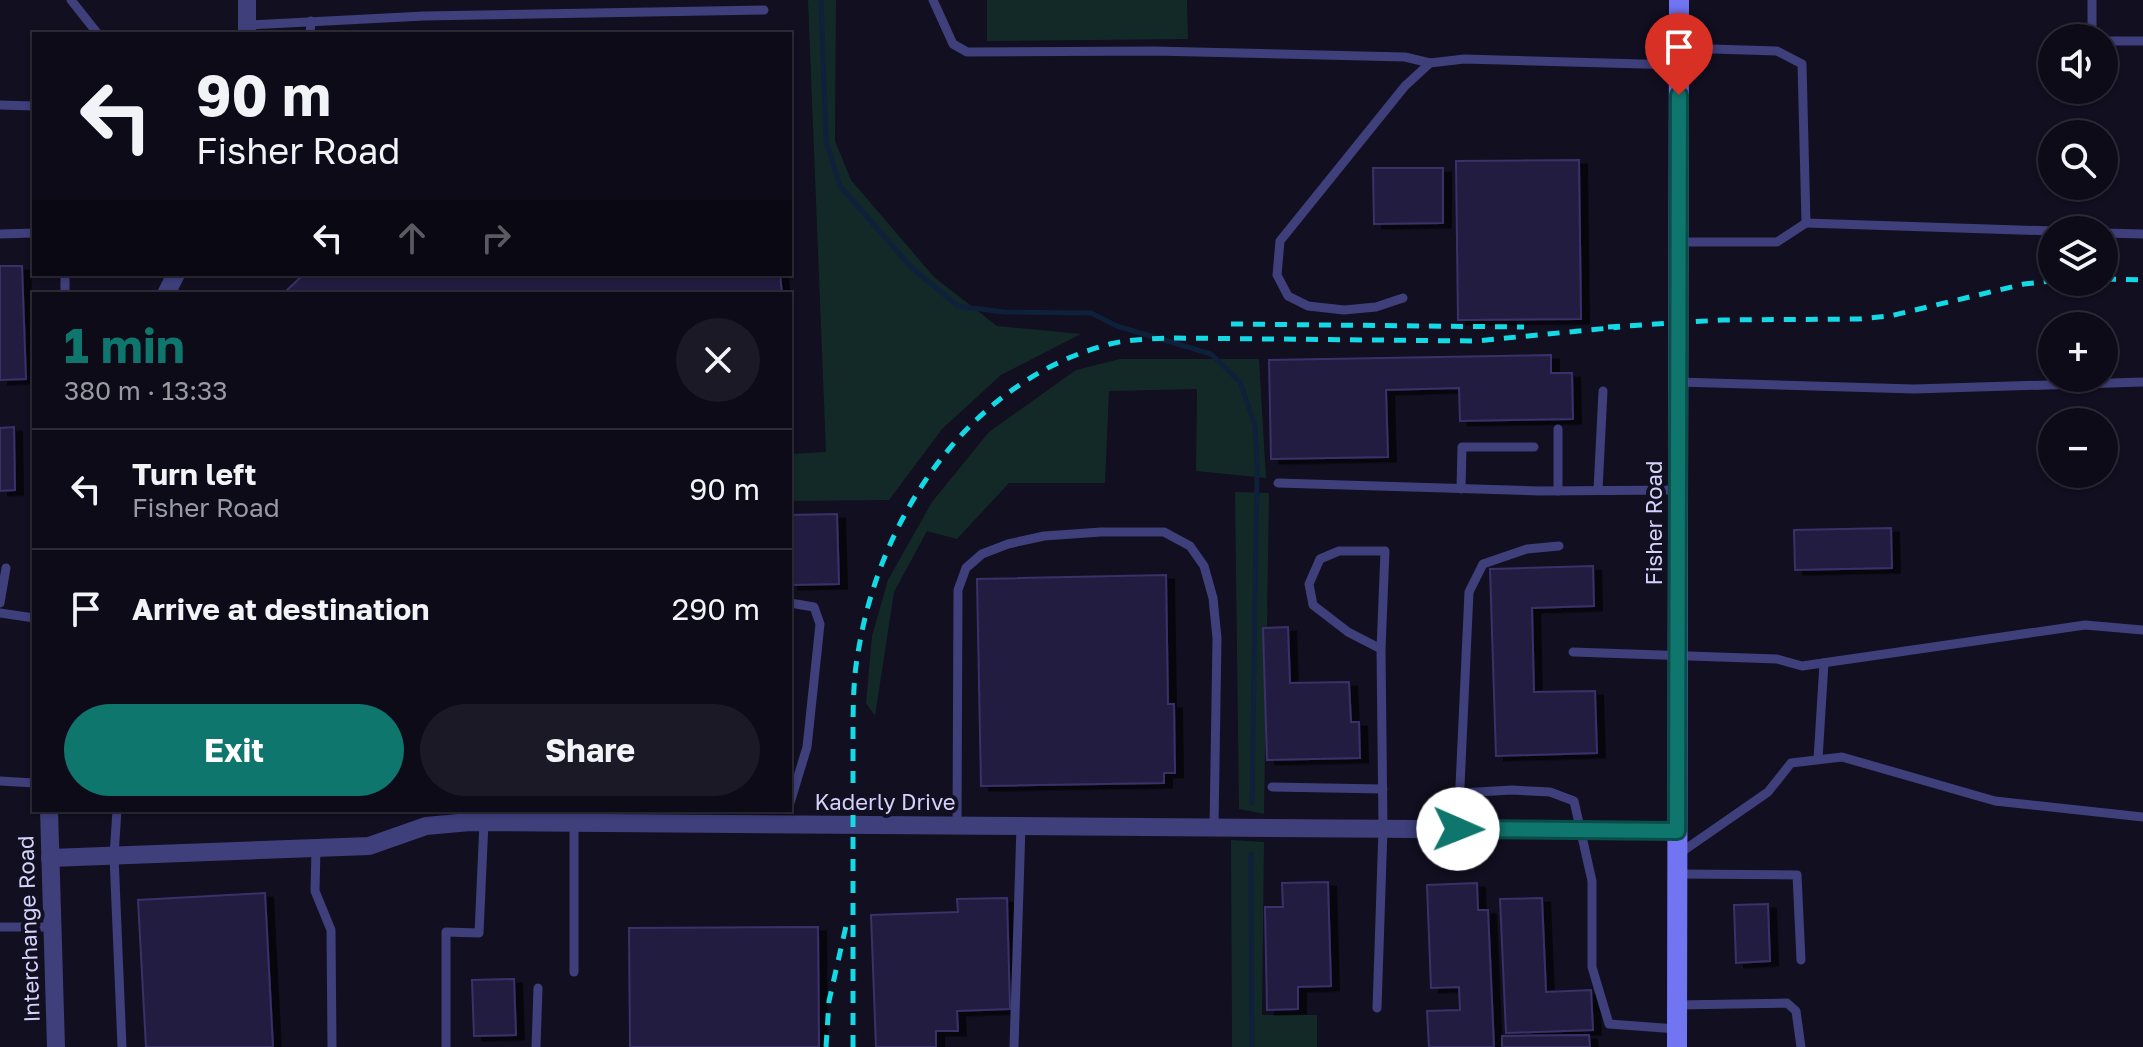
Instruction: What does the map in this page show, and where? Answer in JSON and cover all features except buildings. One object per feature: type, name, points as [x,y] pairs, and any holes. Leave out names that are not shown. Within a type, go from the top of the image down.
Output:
[{"type":"main road","name":"Fisher Road","points":[[1677,1038],[1679,0]]},
{"type":"street","points":[[247,0],[247,29]]},
{"type":"street","name":"Interchange Road","points":[[49,812],[56,1047]]},
{"type":"street","name":"Kaderly Drive","points":[[50,858],[369,846],[426,826],[546,816],[574,823],[653,817],[786,817],[957,826],[1677,831]]},
{"type":"lane","points":[[71,0],[96,32]]},
{"type":"lane","points":[[933,0],[953,44],[967,52],[1154,51],[1405,57],[1430,63],[1464,59],[1679,57],[1777,51],[1802,64],[1806,223]]},
{"type":"lane","points":[[2092,0],[2092,24]]},
{"type":"lane","points":[[247,29],[311,21],[424,16],[764,10]]},
{"type":"lane","points":[[310,32],[311,21]]},
{"type":"lane","points":[[2118,40],[2143,41]]},
{"type":"lane","points":[[1403,298],[1376,307],[1344,310],[1308,306],[1288,296],[1277,275],[1280,241],[1405,86],[1430,63]]},
{"type":"lane","points":[[0,105],[32,106]]},
{"type":"lane","points":[[1678,242],[1777,242],[1806,223],[2038,231]]},
{"type":"lane","points":[[0,234],[32,233]]},
{"type":"lane","points":[[2118,233],[2143,234]]},
{"type":"lane","points":[[1678,382],[1914,389],[2143,382]]},
{"type":"lane","points":[[1598,490],[1603,391]]},
{"type":"lane","points":[[1558,429],[1558,491]]},
{"type":"lane","points":[[1461,489],[1462,447],[1534,447]]},
{"type":"lane","points":[[1278,483],[1558,491],[1678,490]]},
{"type":"lane","points":[[957,826],[958,590],[966,568],[982,554],[1044,536],[1164,532],[1190,546],[1204,566],[1213,598],[1217,638],[1214,827]]},
{"type":"lane","points":[[1458,829],[1469,592],[1483,564],[1527,549],[1559,546]]},
{"type":"lane","points":[[1377,1008],[1383,829],[1381,649],[1385,551],[1339,551],[1320,559],[1309,584],[1313,605],[1348,632],[1381,649]]},
{"type":"lane","points":[[0,603],[6,568]]},
{"type":"lane","points":[[792,603],[814,607],[820,624],[807,747],[792,796]]},
{"type":"lane","points":[[0,613],[32,618]]},
{"type":"lane","points":[[1573,652],[1777,659],[1802,666],[2085,625],[2143,630]]},
{"type":"lane","points":[[1818,759],[1824,663]]},
{"type":"lane","points":[[1677,864],[1768,792],[1791,763],[1818,759],[1842,757],[1995,801],[2143,817]]},
{"type":"lane","points":[[0,781],[32,783]]},
{"type":"lane","points":[[1272,787],[1383,789]]},
{"type":"lane","points":[[1460,793],[1512,790],[1550,792],[1574,801],[1592,881],[1592,967],[1609,1024],[1677,1038]]},
{"type":"lane","points":[[117,812],[114,856],[122,1047]]},
{"type":"lane","points":[[446,1047],[446,932],[479,933],[484,822]]},
{"type":"lane","points":[[574,823],[574,972]]},
{"type":"lane","points":[[1014,1047],[1021,826]]},
{"type":"lane","points":[[316,849],[315,891],[331,930],[332,1047]]},
{"type":"lane","points":[[1677,864],[1797,875],[1801,960]]},
{"type":"lane","points":[[0,927],[52,927]]},
{"type":"lane","points":[[536,1047],[538,988]]},
{"type":"lane","points":[[1677,1005],[1787,1003],[1796,1011],[1801,1047]]},
{"type":"green space","points":[[808,0],[836,0],[835,141],[851,180],[934,277],[997,326],[1081,334],[1001,375],[942,429],[889,500],[792,501],[792,454],[826,452]]},
{"type":"green space","points":[[987,0],[1187,0],[1188,39],[987,41]]},
{"type":"green space","points":[[1120,359],[1259,359],[1266,478],[1196,471],[1197,389],[1109,391],[1105,483],[1009,483],[957,539],[927,531],[894,592],[875,716],[866,703],[872,636],[888,580],[932,502],[989,432],[1076,370]]},
{"type":"green space","points":[[1235,492],[1269,493],[1264,814],[1239,809]]},
{"type":"green space","points":[[1231,840],[1264,842],[1262,1015],[1317,1015],[1317,1047],[1232,1047]]},
{"type":"waterway","points":[[821,0],[826,141],[840,186],[911,267],[958,306],[1004,312],[1091,313],[1117,326],[1211,354],[1240,382],[1255,425],[1257,467],[1252,803]]},
{"type":"waterway","points":[[1251,854],[1252,1047]]},
{"type":"railway","points":[[2118,279],[2143,280]]},
{"type":"railway","points":[[1608,327],[1722,320],[1890,316],[2038,282]]},
{"type":"railway","points":[[1231,324],[1524,327]]},
{"type":"railway","points":[[853,1047],[853,716],[859,647],[871,597],[889,548],[912,501],[942,458],[976,420],[1016,387],[1061,362],[1125,341],[1171,338],[1476,341],[1620,327]]},
{"type":"railway","points":[[826,1047],[829,1001],[846,926]]},
{"type":"route","points":[[1458,829],[1677,831],[1679,95]]}]
